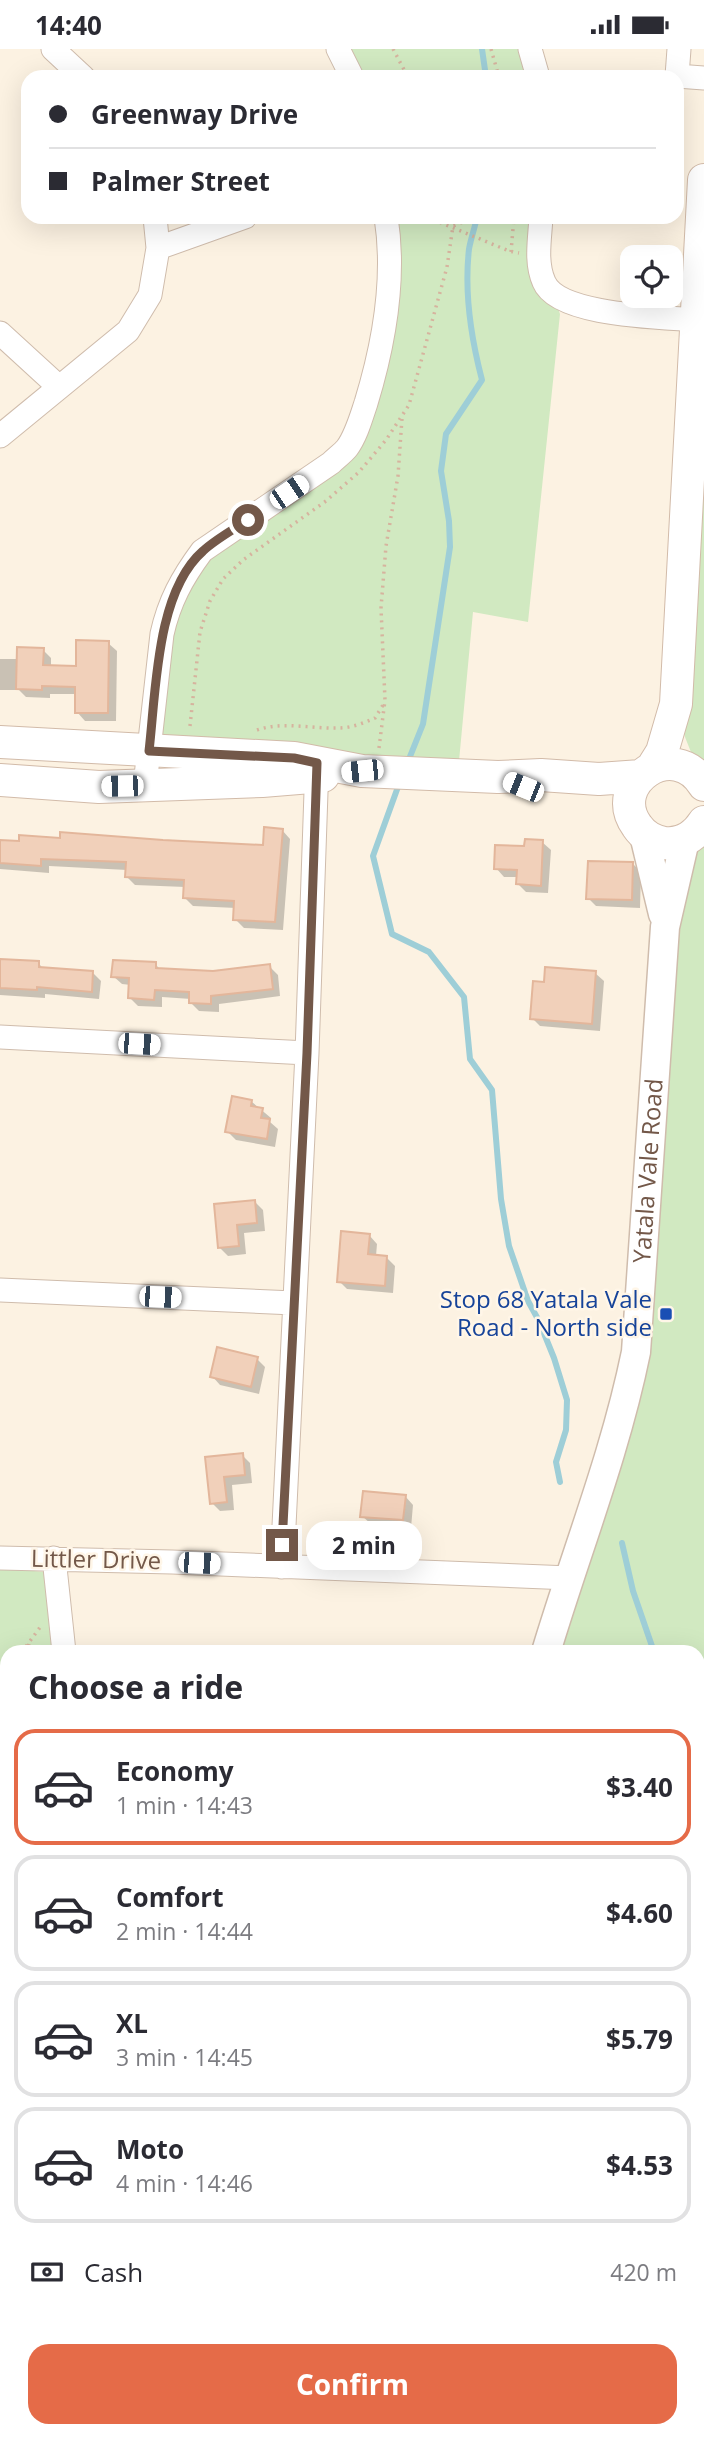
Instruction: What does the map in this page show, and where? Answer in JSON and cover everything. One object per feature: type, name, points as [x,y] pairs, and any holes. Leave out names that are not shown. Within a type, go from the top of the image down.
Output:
[{"type":"main road","points":[[638,824],[631,794],[662,752],[676,704],[704,180]]},
{"type":"main road","points":[[676,704],[700,780]]},
{"type":"main road","points":[[0,741],[294,758],[316,769]]},
{"type":"main road","points":[[0,780],[99,787],[262,781],[316,769],[599,779],[646,772],[665,764],[678,765],[700,780]]},
{"type":"main road","points":[[498,776],[523,787],[594,796],[661,842],[673,843],[698,829]]},
{"type":"street","points":[[53,49],[76,70]]},
{"type":"street","points":[[338,49],[348,70]]},
{"type":"street","points":[[530,49],[536,70]]},
{"type":"street","points":[[677,70],[678,49]]},
{"type":"street","points":[[684,77],[704,78]]},
{"type":"street","points":[[0,436],[128,331],[150,295],[158,248],[156,224]]},
{"type":"street","points":[[158,248],[225,224]]},
{"type":"street","points":[[145,785],[157,670],[167,611],[186,572],[202,551],[331,463],[347,447],[360,420],[379,361],[385,329],[388,280],[386,224]]},
{"type":"street","points":[[541,224],[540,270],[545,285],[553,295],[586,309],[697,320]]},
{"type":"street","points":[[0,333],[59,387]]},
{"type":"street","points":[[282,1567],[307,1053],[316,769]]},
{"type":"street","name":"Yatala Vale Road","points":[[638,824],[665,927]]},
{"type":"street","name":"Yatala Vale Road","points":[[548,1645],[622,1419],[636,1352],[665,927],[698,829]]},
{"type":"street","points":[[0,1037],[307,1053]]},
{"type":"street","points":[[0,1290],[294,1303]]},
{"type":"street","name":"Littler Drive","points":[[0,1558],[570,1578]]},
{"type":"street","points":[[54,1558],[63,1645]]},
{"type":"path","points":[[393,49],[404,70]]},
{"type":"path","points":[[491,49],[497,70]]},
{"type":"path","points":[[445,224],[511,252],[539,255]]},
{"type":"path","points":[[511,252],[513,224]]},
{"type":"path","points":[[386,772],[381,608],[386,546],[398,476],[402,416]]},
{"type":"path","points":[[244,756],[250,733],[268,726],[340,728],[366,722],[376,718],[385,700]]},
{"type":"path","points":[[29,1645],[31,1638]]},
{"type":"green space","points":[[344,49],[528,49],[535,70],[358,70]]},
{"type":"green space","points":[[704,177],[704,785],[685,737],[676,704]]},
{"type":"green space","points":[[382,224],[541,224],[539,256],[560,314],[528,622],[473,612],[459,761],[149,751],[186,572],[331,463],[379,361]]},
{"type":"green space","points":[[704,836],[704,1645],[550,1645],[625,1406],[661,902]]},
{"type":"green space","points":[[0,1568],[45,1572],[54,1645],[0,1645]]},
{"type":"building","points":[[76,640],[109,641],[108,713],[75,713],[75,687],[42,686],[42,690],[16,689],[17,647],[44,648],[43,665],[76,666]]},
{"type":"building","points":[[264,827],[283,829],[275,922],[233,920],[234,901],[183,898],[184,880],[125,877],[126,862],[41,859],[41,866],[0,863],[0,840],[19,841],[19,835],[60,838],[60,832],[263,845]]},
{"type":"building","points":[[525,839],[543,840],[541,886],[516,884],[517,870],[494,869],[495,845],[524,846]]},
{"type":"building","points":[[588,861],[633,862],[632,900],[586,899]]},
{"type":"building","points":[[0,959],[39,961],[39,967],[93,971],[92,992],[37,987],[37,990],[0,988]]},
{"type":"building","points":[[113,960],[156,962],[156,968],[213,971],[270,964],[273,989],[211,996],[211,1004],[189,1003],[189,992],[155,990],[154,1000],[128,998],[129,978],[111,977]]},
{"type":"building","points":[[545,967],[596,971],[592,1024],[530,1019],[533,981],[544,982]]},
{"type":"building","points":[[232,1096],[252,1100],[251,1106],[263,1108],[261,1118],[270,1119],[267,1139],[225,1132]]},
{"type":"building","points":[[255,1200],[257,1223],[237,1225],[239,1246],[218,1248],[214,1204]]},
{"type":"building","points":[[341,1231],[370,1234],[368,1254],[387,1256],[385,1286],[337,1282]]},
{"type":"building","points":[[217,1347],[258,1357],[251,1387],[210,1377]]},
{"type":"building","points":[[243,1453],[245,1475],[224,1477],[227,1502],[210,1504],[205,1457]]},
{"type":"building","points":[[363,1491],[406,1495],[403,1520],[360,1517]]},
{"type":"waterway","points":[[482,49],[485,70]]},
{"type":"waterway","points":[[407,764],[423,724],[450,547],[441,471],[446,434],[482,380],[472,332],[467,282],[469,249],[475,224]]},
{"type":"waterway","points":[[399,784],[373,856],[392,934],[429,952],[464,997],[470,1059],[492,1090],[501,1199],[509,1246],[528,1301],[554,1358],[567,1400],[566,1430],[556,1462],[560,1482]]},
{"type":"waterway","points":[[622,1543],[633,1591],[652,1645]]},
{"type":"place","name":"Stop 68 Yatala Vale Road - North side","points":[[666,1314]]},
{"type":"route","points":[[248,520],[202,551],[186,572],[167,611],[157,670],[149,751],[294,758],[317,763],[307,1053],[282,1545]]}]
